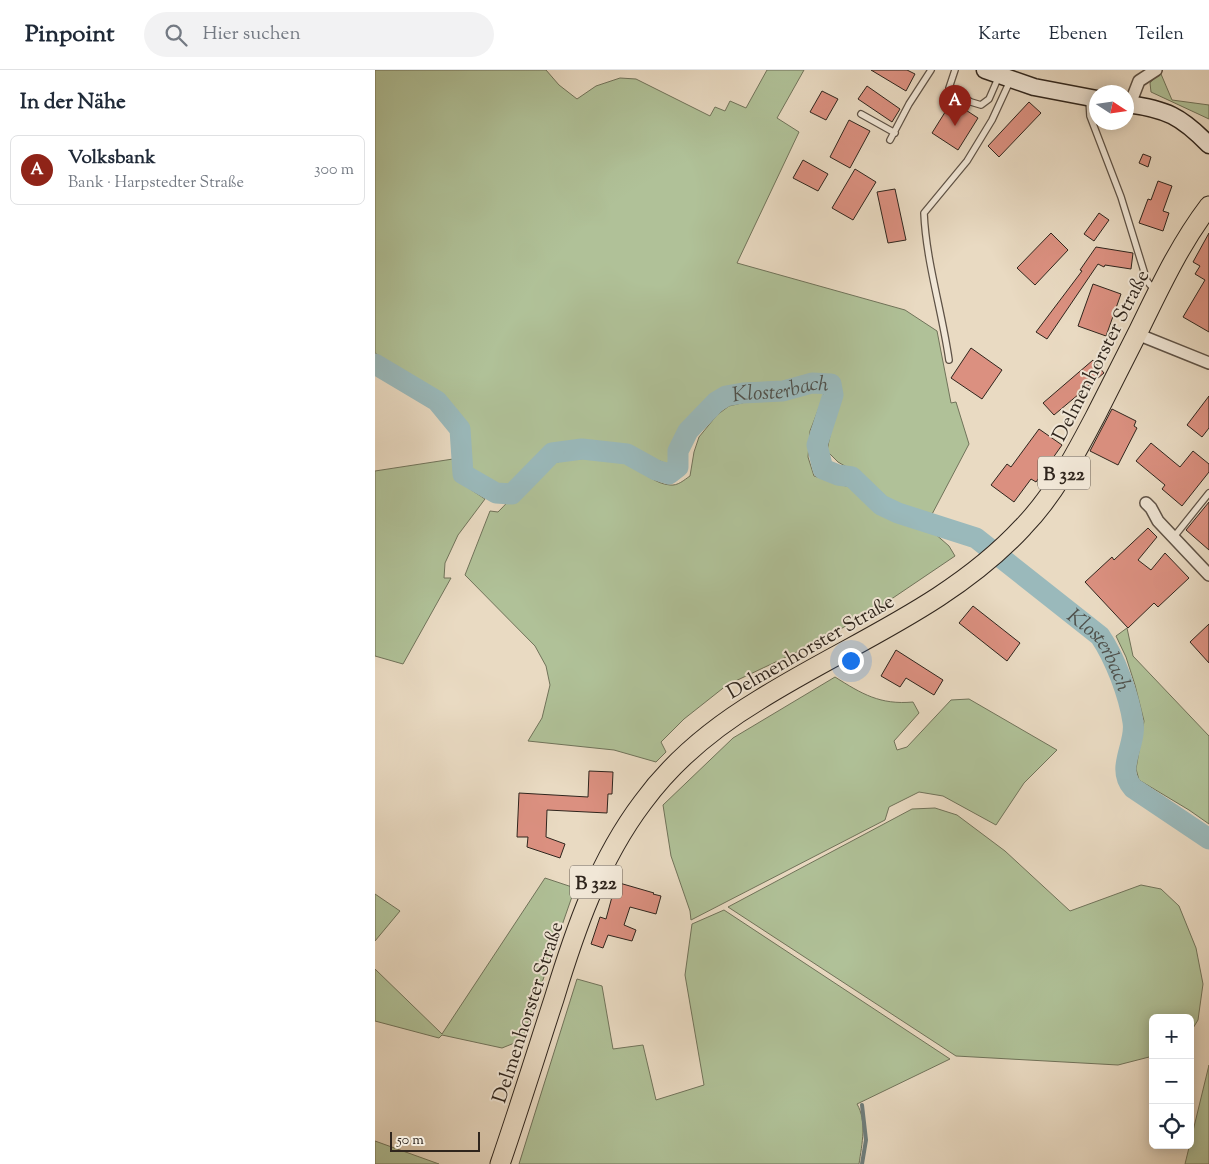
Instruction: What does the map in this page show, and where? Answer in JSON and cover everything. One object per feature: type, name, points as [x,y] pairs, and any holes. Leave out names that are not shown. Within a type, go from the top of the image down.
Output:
[{"type":"main road","name":"Delmenhorster Straße","points":[[500,1164],[568,954],[586,906],[606,861],[643,801],[687,755],[720,726],[759,699],[934,600],[1004,547],[1026,524],[1057,485],[1079,448],[1180,250],[1209,206]]},
{"type":"street","points":[[1134,91],[1139,81],[1156,70]]},
{"type":"street","points":[[998,75],[1034,87],[1089,98]]},
{"type":"street","points":[[1134,105],[1169,113],[1186,123],[1209,145]]},
{"type":"street","points":[[1137,334],[1209,363]]},
{"type":"street","points":[[1146,503],[1151,508],[1157,521],[1209,575]]},
{"type":"lane","points":[[890,140],[909,104],[931,70]]},
{"type":"lane","points":[[953,71],[949,88],[971,102],[981,105],[989,99],[998,75]]},
{"type":"lane","points":[[949,360],[925,238],[924,213],[967,161],[992,120],[998,75]]},
{"type":"lane","points":[[861,114],[895,133]]},
{"type":"lane","points":[[1095,130],[1121,197],[1147,281],[1157,293]]},
{"type":"lane","points":[[1173,538],[1209,493]]},
{"type":"green space","points":[[375,70],[546,70],[559,85],[577,99],[596,86],[620,78],[636,79],[710,116],[715,107],[725,111],[730,101],[746,108],[767,70],[804,70],[777,118],[799,132],[737,263],[905,310],[937,331],[951,403],[956,402],[969,444],[930,518],[912,513],[892,502],[867,479],[838,462],[827,451],[832,425],[840,402],[839,384],[828,378],[773,386],[733,388],[694,417],[678,434],[674,451],[675,460],[667,464],[633,450],[588,447],[554,449],[516,487],[501,490],[468,472],[464,427],[442,399],[375,353]]},
{"type":"green space","points":[[1161,74],[1172,100],[1209,105],[1209,119],[1151,92],[1150,83]]},
{"type":"green space","points":[[820,389],[824,395],[810,431],[808,457],[814,476],[849,487],[877,513],[910,526],[933,532],[949,546],[955,556],[884,604],[818,642],[727,685],[684,719],[661,742],[666,752],[656,762],[614,750],[528,741],[542,718],[550,685],[546,666],[535,646],[465,575],[490,511],[498,512],[528,481],[549,465],[567,460],[591,458],[614,460],[632,466],[660,483],[678,484],[690,476],[699,437],[717,415],[729,406],[750,401],[776,399]]},
{"type":"green space","points":[[453,459],[459,479],[485,499],[458,535],[445,563],[444,578],[451,578],[403,664],[375,656],[375,471]]},
{"type":"green space","points":[[1127,628],[1133,656],[1209,736],[1209,824],[1139,780],[1136,769],[1144,721],[1126,657],[1116,636]]},
{"type":"green space","points":[[835,677],[863,693],[881,700],[913,702],[919,713],[894,741],[897,750],[907,747],[951,700],[969,699],[1057,750],[1024,783],[996,825],[943,796],[919,792],[889,807],[885,820],[691,920],[690,911],[671,856],[663,805],[733,738]]},
{"type":"green space","points":[[935,808],[957,815],[1005,851],[1070,911],[1141,885],[1161,889],[1179,906],[1196,948],[1203,984],[1198,1020],[1194,1026],[1194,1014],[1149,1014],[1149,1057],[1118,1065],[956,1056],[728,907],[912,809]]},
{"type":"green space","points":[[545,878],[575,888],[522,1040],[502,1048],[442,1035],[439,1038],[375,1021],[375,969],[442,1034]]},
{"type":"green space","points":[[375,894],[400,911],[375,941]]},
{"type":"green space","points":[[724,910],[950,1059],[857,1104],[863,1125],[859,1164],[519,1164],[577,979],[602,986],[613,1049],[643,1045],[656,1100],[704,1085],[685,975],[692,924]]},
{"type":"green space","points":[[1209,1065],[1209,1164],[1185,1164],[1189,1149],[1194,1149],[1194,1127]]},
{"type":"green space","points":[[375,1141],[439,1164],[375,1164]]},
{"type":"building","points":[[871,70],[907,70],[915,74],[906,91]]},
{"type":"building","points":[[867,86],[900,109],[892,122],[858,99]]},
{"type":"building","points":[[822,91],[838,99],[826,120],[810,112]]},
{"type":"building","points":[[952,101],[978,118],[958,150],[932,133]]},
{"type":"building","points":[[1029,102],[1041,113],[999,157],[988,146]]},
{"type":"building","points":[[849,120],[870,131],[850,168],[830,157]]},
{"type":"building","points":[[1143,154],[1151,157],[1148,167],[1139,163]]},
{"type":"building","points":[[803,160],[828,174],[818,191],[793,178]]},
{"type":"building","points":[[855,169],[876,182],[853,220],[832,208]]},
{"type":"building","points":[[1158,181],[1172,186],[1163,211],[1169,213],[1163,231],[1139,223],[1148,199],[1151,200]]},
{"type":"building","points":[[895,189],[906,240],[888,243],[877,192]]},
{"type":"building","points":[[1099,213],[1109,220],[1094,241],[1084,234]]},
{"type":"building","points":[[1051,233],[1068,250],[1035,285],[1017,268]]},
{"type":"building","points":[[1209,233],[1209,332],[1183,317],[1205,280],[1195,274],[1200,266],[1193,262]]},
{"type":"building","points":[[1096,247],[1133,253],[1131,269],[1105,265],[1104,267],[1098,264],[1047,339],[1036,332],[1082,271],[1080,270]]},
{"type":"building","points":[[1093,284],[1121,294],[1106,336],[1078,326]]},
{"type":"building","points":[[971,348],[1002,370],[982,399],[951,378]]},
{"type":"building","points":[[1093,360],[1104,373],[1054,415],[1043,403]]},
{"type":"building","points":[[1209,396],[1209,428],[1202,437],[1187,425]]},
{"type":"building","points":[[1112,409],[1136,421],[1134,426],[1137,428],[1118,465],[1090,451]]},
{"type":"building","points":[[1039,429],[1062,445],[1036,482],[1031,479],[1014,502],[991,485],[1007,464],[1011,467]]},
{"type":"building","points":[[1151,443],[1180,467],[1193,451],[1209,464],[1209,472],[1182,506],[1162,489],[1165,485],[1136,461]]},
{"type":"building","points":[[1209,502],[1209,550],[1186,530]]},
{"type":"building","points":[[1148,528],[1157,537],[1138,560],[1151,570],[1165,553],[1189,578],[1158,607],[1154,603],[1128,628],[1085,582],[1112,557],[1114,560]]},
{"type":"building","points":[[973,606],[1020,643],[1007,661],[959,623]]},
{"type":"building","points":[[1209,624],[1209,663],[1190,642]]},
{"type":"building","points":[[896,650],[943,680],[934,695],[906,678],[900,687],[881,676]]},
{"type":"building","points":[[589,771],[613,772],[612,794],[608,794],[607,813],[547,810],[546,837],[565,844],[560,858],[527,847],[528,837],[517,837],[519,793],[588,797]]},
{"type":"building","points":[[616,882],[661,896],[656,914],[630,907],[624,925],[636,930],[632,941],[608,935],[603,948],[591,944],[600,917],[606,919]]},
{"type":"waterway","name":"Klosterbach","points":[[375,364],[437,401],[460,429],[463,474],[496,493],[512,494],[552,453],[582,449],[627,454],[656,470],[669,474],[678,467],[678,451],[688,431],[716,402],[726,396],[743,393],[783,391],[812,383],[831,384],[833,395],[817,445],[823,469],[838,475],[852,477],[881,505],[898,513],[976,538],[1100,636],[1116,666],[1131,711],[1133,730],[1126,764],[1128,780],[1133,788],[1209,839]]},
{"type":"waterway","points":[[862,1105],[866,1140],[862,1164]]},
{"type":"place","name":"Volksbank","points":[[955,126]]}]
